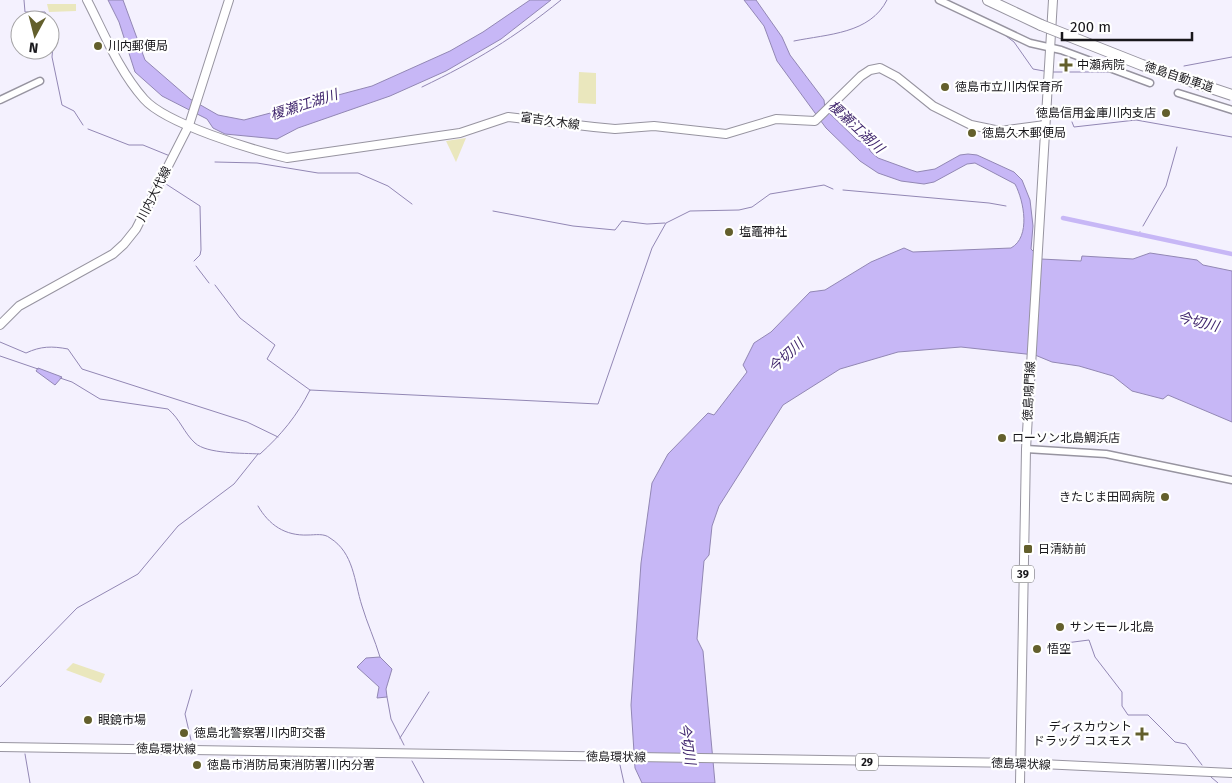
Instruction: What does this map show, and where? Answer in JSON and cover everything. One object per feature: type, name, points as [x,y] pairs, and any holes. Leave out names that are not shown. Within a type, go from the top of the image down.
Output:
[{"type":"highway","name":"徳島自動車道","points":[[988,0],[1041,24],[1142,65],[1232,94]]},
{"type":"main road","name":"富吉久木線","points":[[87,0],[119,63],[151,105],[189,125],[264,153],[287,158],[460,133],[508,117],[615,129],[654,126],[726,134],[766,120],[812,121],[818,118],[861,76],[870,70],[880,68],[897,77],[933,106],[972,125],[1000,131],[1045,125]]},
{"type":"main road","name":"川内大代線","points":[[0,325],[19,306],[113,254],[136,230],[189,125],[195,101],[229,0]]},
{"type":"main road","name":"徳島鳴門線","points":[[1020,783],[1026,449],[1053,0]]},
{"type":"main road","name":"徳島環状線","points":[[0,747],[1020,763],[1232,773]]},
{"type":"street","points":[[939,0],[1012,35],[1150,83]]},
{"type":"street","points":[[0,100],[40,81]]},
{"type":"street","points":[[1178,93],[1232,110]]},
{"type":"street","points":[[1026,449],[1106,454],[1232,480]]},
{"type":"shaded area","points":[[47,4],[76,4],[76,11],[48,10]]},
{"type":"shaded area","points":[[579,72],[596,73],[596,104],[578,103]]},
{"type":"shaded area","points":[[466,138],[456,162],[446,141]]},
{"type":"shaded area","points":[[73,663],[105,674],[101,683],[66,670]]},
{"type":"water","name":"榎瀬江湖川","points":[[108,0],[123,0],[145,60],[190,99],[218,115],[244,120],[372,86],[450,51],[483,32],[530,0],[551,0],[501,39],[446,71],[390,96],[298,128],[277,139],[225,134],[213,128],[207,119],[162,96],[135,72],[119,22]]},
{"type":"water","name":"今切川","points":[[744,0],[756,0],[782,37],[790,55],[824,100],[825,109],[857,140],[866,144],[878,158],[917,172],[935,169],[960,155],[968,154],[977,155],[1014,172],[1022,180],[1030,200],[1033,226],[1031,249],[1041,259],[1081,261],[1082,256],[1133,259],[1150,253],[1197,260],[1203,265],[1232,271],[1232,422],[1168,395],[1163,399],[1132,391],[1113,376],[1079,366],[1052,362],[1035,355],[961,347],[898,352],[840,369],[783,405],[719,506],[712,526],[709,555],[704,561],[697,639],[703,651],[715,783],[642,783],[635,768],[631,705],[641,563],[652,483],[668,454],[708,413],[714,415],[747,372],[743,365],[754,343],[771,332],[810,292],[825,290],[871,262],[904,248],[913,252],[1011,248],[1021,236],[1023,227],[1023,209],[1015,184],[975,163],[967,164],[934,182],[924,184],[901,181],[878,173],[860,161],[826,128],[777,61],[764,26]]},
{"type":"water","points":[[38,368],[62,377],[55,385],[36,371]]},
{"type":"water","points":[[380,657],[392,669],[386,689],[387,697],[377,698],[379,687],[357,667],[366,658]]},
{"type":"waterway","points":[[24,0],[25,10]]},
{"type":"waterway","points":[[422,87],[494,48],[561,0]]},
{"type":"waterway","points":[[794,41],[834,34],[859,26],[870,20],[880,11],[887,0]]},
{"type":"waterway","points":[[1006,36],[1014,42],[1033,69],[1044,71]]},
{"type":"waterway","points":[[1184,66],[1232,57]]},
{"type":"waterway","points":[[53,60],[62,105],[74,111],[83,125]]},
{"type":"waterway","points":[[1053,72],[1108,72]]},
{"type":"waterway","points":[[1072,122],[1074,127],[1136,120],[1232,137]]},
{"type":"waterway","points":[[88,129],[129,145],[143,145],[170,156]]},
{"type":"waterway","points":[[1143,226],[1166,186],[1177,147]]},
{"type":"waterway","points":[[215,162],[257,163],[318,173],[358,173],[388,186],[412,204]]},
{"type":"waterway","points":[[166,184],[200,206],[201,250],[200,255],[194,261]]},
{"type":"waterway","points":[[60,378],[72,382],[100,399],[168,409],[188,435],[201,447],[235,453],[260,454],[288,425],[310,390],[598,404],[652,248],[666,223],[690,211],[739,210],[752,207],[770,194],[824,185],[833,189]]},
{"type":"waterway","points":[[843,190],[1006,206]]},
{"type":"waterway","points":[[493,211],[573,226],[615,230],[622,221],[647,224],[665,223]]},
{"type":"waterway","points":[[1063,218],[1232,254]]},
{"type":"waterway","points":[[196,266],[209,283]]},
{"type":"waterway","points":[[215,285],[240,318],[275,345],[267,359],[310,390]]},
{"type":"waterway","points":[[0,342],[26,353],[47,347],[68,349],[82,369],[247,422],[278,437]]},
{"type":"waterway","points":[[0,356],[38,369]]},
{"type":"waterway","points":[[0,687],[77,608],[138,574],[178,526],[234,484],[258,454]]},
{"type":"waterway","points":[[258,506],[267,519],[278,528],[292,534],[325,535],[344,551],[352,568],[364,612],[380,657]]},
{"type":"waterway","points":[[1058,644],[1089,640],[1095,657],[1122,692],[1122,706],[1128,715],[1148,715],[1175,742],[1186,744],[1202,765]]},
{"type":"waterway","points":[[191,740],[185,714],[192,690]]},
{"type":"waterway","points":[[400,738],[429,692]]},
{"type":"waterway","points":[[387,697],[391,719],[404,745]]},
{"type":"waterway","points":[[25,754],[30,783]]},
{"type":"waterway","points":[[412,761],[424,783]]},
{"type":"waterway","points":[[620,765],[624,783]]},
{"type":"waterway","points":[[1211,777],[1218,783]]},
{"type":"place","name":"川内郵便局","points":[[98,46]]},
{"type":"place","name":"中瀬病院","points":[[1066,65]]},
{"type":"place","name":"徳島市立川内保育所","points":[[945,87]]},
{"type":"place","name":"徳島信用金庫川内支店","points":[[1166,113]]},
{"type":"place","name":"徳島久木郵便局","points":[[972,133]]},
{"type":"place","name":"塩竈神社","points":[[729,232]]},
{"type":"place","name":"ローソン北島鯛浜店","points":[[1002,438]]},
{"type":"place","name":"きたじま田岡病院","points":[[1165,497]]},
{"type":"place","name":"日清紡前","points":[[1028,549]]},
{"type":"place","name":"サンモール北島","points":[[1060,627]]},
{"type":"place","name":"悟空","points":[[1037,649]]},
{"type":"place","name":"眼鏡市場","points":[[88,720]]},
{"type":"place","name":"徳島北警察署川内町交番","points":[[184,733]]},
{"type":"place","name":"ディスカウント ドラッグ コスモス","points":[[1142,734]]},
{"type":"place","name":"徳島市消防局東消防署川内分署","points":[[197,765]]}]
